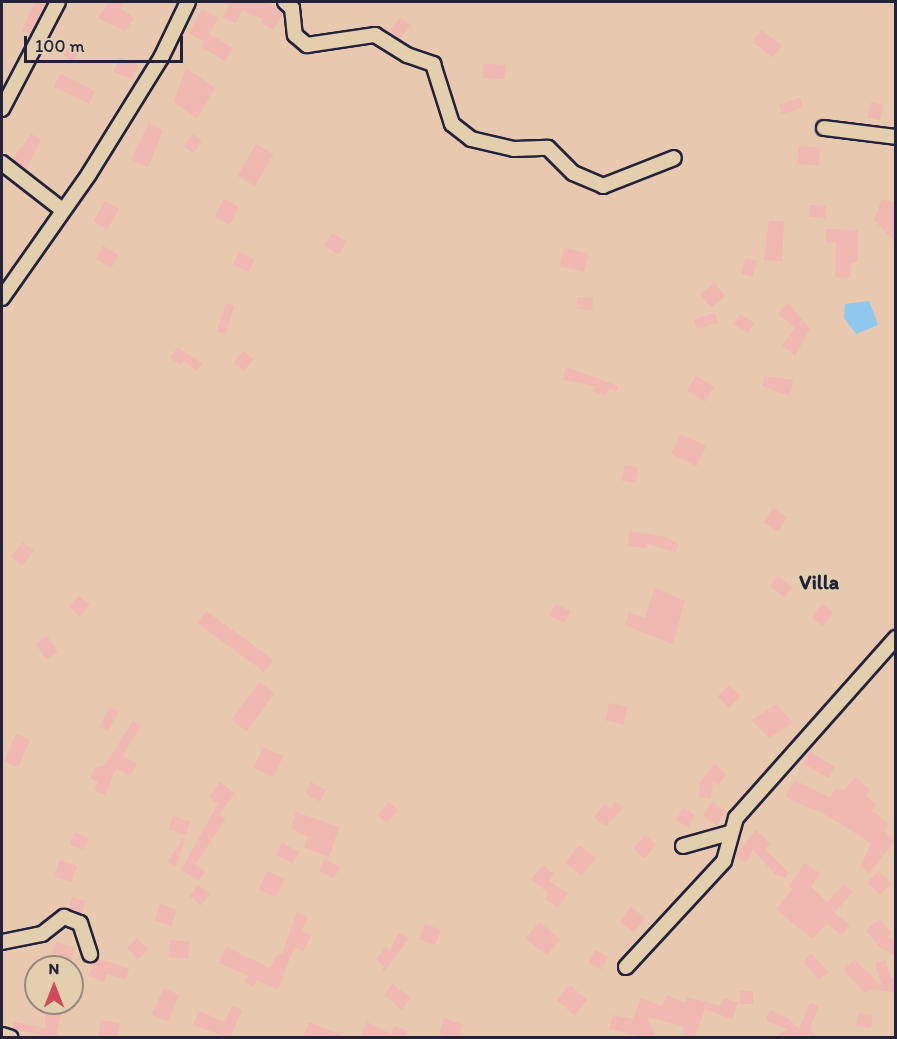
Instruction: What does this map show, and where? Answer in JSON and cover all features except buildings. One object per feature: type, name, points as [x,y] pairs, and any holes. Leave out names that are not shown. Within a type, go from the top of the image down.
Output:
[{"type":"street","points":[[2,109],[58,2]]},
{"type":"street","points":[[2,298],[61,209],[89,174],[161,58],[188,2]]},
{"type":"street","points":[[285,2],[292,8],[295,35],[307,45],[375,35],[407,55],[433,64],[452,124],[471,139],[514,149],[548,148],[573,173],[603,186],[675,158]]},
{"type":"street","points":[[824,128],[896,137]]},
{"type":"street","points":[[2,163],[61,209]]},
{"type":"street","points":[[626,967],[724,861],[729,833],[736,818],[805,737],[896,638]]},
{"type":"street","points":[[683,846],[729,833]]},
{"type":"street","points":[[2,942],[42,934],[64,917],[80,923],[90,954]]},
{"type":"street","points":[[2,1035],[11,1038]]},
{"type":"water","points":[[869,301],[878,325],[856,334],[844,318],[845,304]]},
{"type":"district","name":"Villa","points":[[819,582]]}]
